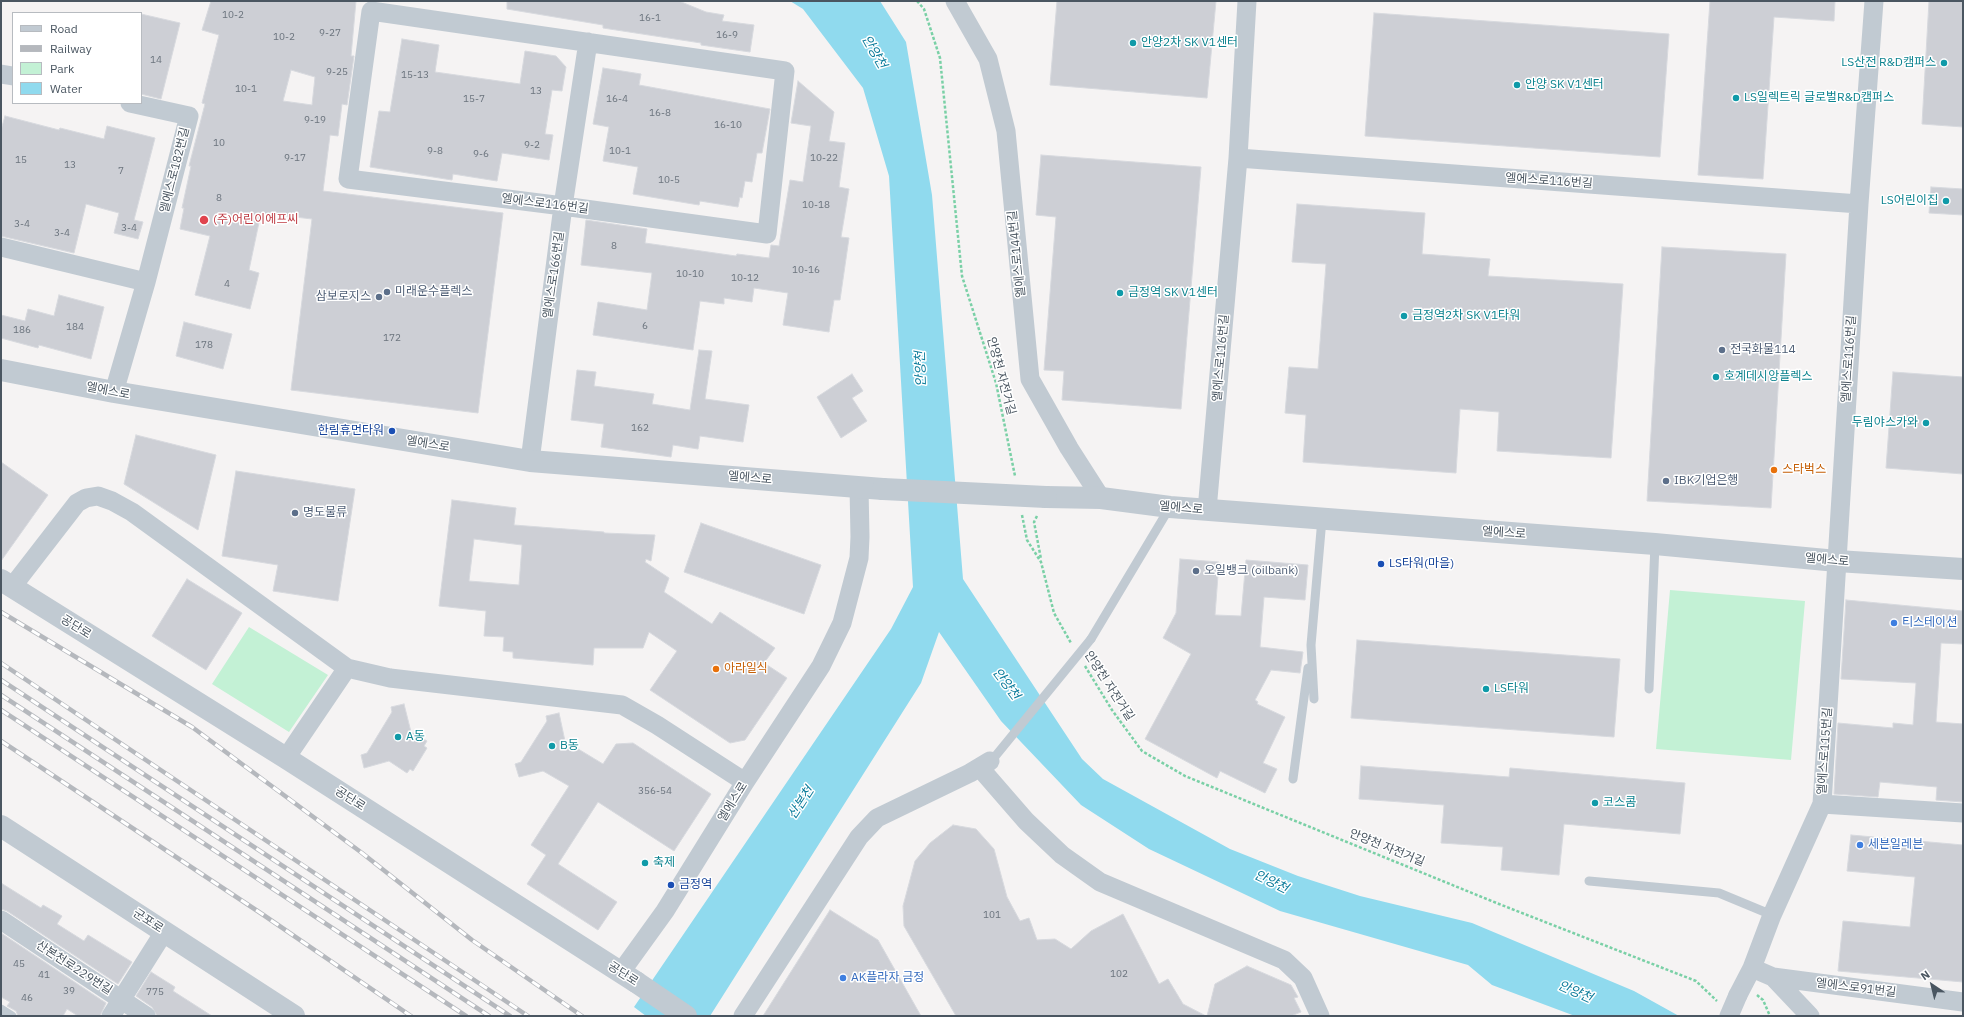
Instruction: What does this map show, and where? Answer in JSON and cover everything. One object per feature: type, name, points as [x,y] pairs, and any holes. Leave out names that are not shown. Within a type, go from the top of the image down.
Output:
[{"type":"street","name":"엘에스로144번길","points":[[955,1],[988,59],[1006,130],[1030,379],[1068,448],[1101,498]]},
{"type":"street","name":"엘에스로116번길","points":[[1207,510],[1238,158],[1247,1]]},
{"type":"street","name":"엘에스로116번길","points":[[1837,562],[1859,204],[1874,1]]},
{"type":"street","name":"엘에스로116번길","points":[[371,11],[588,42],[785,71],[767,234],[563,206],[348,179],[371,11]]},
{"type":"street","name":"엘에스로166번길","points":[[530,461],[563,206],[588,42]]},
{"type":"street","name":"엘에스로182번길","points":[[114,392],[146,282],[189,116],[135,104]]},
{"type":"street","name":"엘에스로116번길","points":[[1238,158],[1859,204]]},
{"type":"street","points":[[1,247],[146,282]]},
{"type":"street","name":"엘에스로","points":[[1,370],[114,392],[530,461],[883,489],[1046,497],[1101,498],[1170,507],[1655,544],[1837,562],[1963,569]]},
{"type":"street","name":"엘에스로","points":[[629,977],[665,911],[745,782],[821,666],[842,623],[859,558],[859,487]]},
{"type":"street","name":"공단로","points":[[347,668],[132,512],[112,501],[98,496],[86,498],[77,503],[6,584],[286,758],[629,977],[686,1016]]},
{"type":"street","name":"엘에스로115번길","points":[[1726,1011],[1738,995],[1752,968],[1772,915],[1822,804],[1837,562]]},
{"type":"street","points":[[286,758],[347,668],[390,678],[622,705],[657,725],[745,782]]},
{"type":"street","points":[[743,1016],[859,837],[877,818],[987,764],[1036,831],[1062,855],[1100,882],[1284,960],[1303,978],[1320,1016]]},
{"type":"street","points":[[1822,804],[1963,813]]},
{"type":"street","name":"군포로","points":[[1,826],[294,1016]]},
{"type":"street","name":"산본천로229번길","points":[[1,920],[146,1016]]},
{"type":"street","points":[[111,1016],[164,932]]},
{"type":"street","name":"엘에스로91번길","points":[[1752,968],[1773,977],[1963,1002]]},
{"type":"street","name":"엘에스로91번길","points":[[1773,977],[1810,1016]]},
{"type":"lane","points":[[987,764],[1091,639],[1170,507]]},
{"type":"lane","points":[[1293,779],[1311,645],[1322,518]]},
{"type":"lane","points":[[1649,689],[1655,544]]},
{"type":"lane","points":[[1311,645],[1314,699]]},
{"type":"lane","points":[[1589,881],[1719,893],[1772,915]]},
{"type":"lane","points":[[1,1009],[12,1016]]},
{"type":"path","name":"안양천 자전거길","points":[[917,1],[924,9],[940,58],[962,276],[996,383],[1015,480]]},
{"type":"path","points":[[1041,562],[1034,522],[1046,497]]},
{"type":"path","name":"안양천 자전거길","points":[[1021,510],[1027,540],[1041,562],[1054,613],[1073,647]]},
{"type":"path","name":"안양천 자전거길","points":[[1081,660],[1112,710],[1142,750],[1185,776],[1499,904],[1696,981],[1726,1011]]},
{"type":"green space","points":[[1670,590],[1805,601],[1791,760],[1656,749]]},
{"type":"green space","points":[[249,627],[328,675],[289,732],[212,684]]},
{"type":"water","points":[[790,1],[880,1],[906,42],[932,195],[963,579],[1082,759],[1103,779],[1230,849],[1298,876],[1360,896],[1472,923],[1634,991],[1679,1016],[1575,1016],[1492,985],[1468,965],[1280,911],[1149,849],[1081,805],[1001,721],[939,632],[921,683],[710,1016],[646,1016],[634,1007],[891,629],[913,587],[889,176],[863,88],[803,9]]},
{"type":"building","points":[[211,1],[356,1],[351,56],[354,56],[347,105],[342,104],[338,136],[330,135],[323,191],[503,213],[478,413],[291,390],[312,219],[261,213],[249,270],[259,273],[250,309],[195,295],[210,236],[180,229],[184,208],[182,208],[191,166],[189,166],[205,104],[202,103],[219,35],[202,30]],"holes":[[[291,70],[315,77],[312,105],[283,101]]]},
{"type":"building","points":[[507,1],[679,1],[706,12],[724,15],[722,21],[754,25],[750,52],[603,28],[603,25],[507,9]]},
{"type":"building","name":"안양2차 SK V1센터","points":[[1057,1],[1216,1],[1207,98],[1050,85]]},
{"type":"building","name":"LS일렉트릭 글로벌R&D캠퍼스","points":[[1710,1],[1835,1],[1834,21],[1774,17],[1763,179],[1698,175]]},
{"type":"building","name":"LS산전 R&D캠퍼스","points":[[1929,1],[1963,1],[1963,127],[1922,124]]},
{"type":"building","name":"안양 SK V1센터","points":[[1374,13],[1669,34],[1660,157],[1365,136]]},
{"type":"building","points":[[142,14],[180,23],[161,99],[142,94]]},
{"type":"building","points":[[402,39],[439,45],[435,72],[520,84],[525,51],[556,56],[566,67],[562,91],[552,90],[545,134],[553,135],[549,160],[502,153],[497,181],[453,174],[452,180],[370,167],[379,111],[390,112]]},
{"type":"building","points":[[603,68],[641,74],[639,85],[770,109],[762,153],[757,153],[752,182],[745,181],[742,198],[740,197],[738,207],[700,201],[699,205],[633,194],[638,167],[603,161],[609,127],[593,124]]},
{"type":"building","points":[[798,81],[834,112],[829,141],[845,143],[839,187],[849,189],[841,237],[849,238],[840,300],[834,300],[829,332],[783,325],[788,293],[754,288],[752,302],[724,298],[724,304],[700,301],[693,350],[593,335],[598,302],[647,310],[652,273],[581,265],[586,220],[647,229],[645,243],[736,256],[737,254],[769,258],[771,245],[779,246],[790,180],[803,182],[811,126],[791,123]]},
{"type":"building","points":[[5,116],[59,130],[60,128],[104,139],[107,126],[155,138],[134,220],[143,222],[138,239],[114,233],[119,213],[86,204],[74,253],[1,236],[1,130]]},
{"type":"building","name":"금정역 SK V1센터","points":[[1041,155],[1201,167],[1181,409],[1062,400],[1064,371],[1044,370],[1056,217],[1036,215]]},
{"type":"building","name":"LS어린이집","points":[[1931,187],[1963,189],[1963,215],[1929,213]]},
{"type":"building","name":"금정역2차 SK V1타워","points":[[1297,204],[1425,213],[1422,254],[1490,259],[1488,276],[1623,284],[1611,458],[1497,451],[1499,412],[1460,409],[1456,473],[1303,462],[1306,415],[1285,413],[1289,367],[1318,369],[1326,264],[1292,262]]},
{"type":"building","name":"호계데시앙플렉스","points":[[1662,247],[1786,254],[1771,508],[1647,501]]},
{"type":"building","points":[[59,295],[104,307],[91,359],[39,345],[38,348],[1,338],[1,315],[25,321],[28,309],[54,316]]},
{"type":"building","points":[[184,322],[232,334],[223,369],[176,356]]},
{"type":"building","points":[[699,350],[712,351],[705,399],[749,405],[743,442],[700,436],[698,449],[673,445],[671,457],[601,447],[604,424],[571,420],[577,370],[596,372],[594,386],[654,394],[652,404],[690,410]]},
{"type":"building","name":"두림야스카와","points":[[1893,372],[1963,377],[1963,474],[1886,468]]},
{"type":"building","points":[[852,374],[863,391],[852,398],[867,421],[841,438],[817,397]]},
{"type":"building","points":[[136,435],[216,455],[198,530],[124,484]]},
{"type":"building","points":[[1,462],[48,495],[1,561]]},
{"type":"building","points":[[236,471],[355,489],[338,601],[273,591],[278,565],[222,556]]},
{"type":"building","points":[[452,500],[516,508],[514,525],[604,533],[655,535],[651,561],[646,559],[645,562],[669,578],[664,592],[712,624],[720,612],[775,648],[764,663],[787,678],[745,740],[730,743],[650,690],[677,651],[649,632],[643,648],[594,648],[593,665],[513,658],[513,652],[503,651],[504,637],[484,636],[486,611],[439,606]],"holes":[[[474,539],[522,545],[519,585],[469,581]]]},
{"type":"building","points":[[701,523],[821,565],[804,614],[684,572]]},
{"type":"building","points":[[1180,559],[1219,562],[1215,615],[1241,616],[1246,560],[1308,565],[1305,600],[1264,597],[1260,647],[1303,652],[1300,673],[1271,670],[1255,700],[1258,702],[1257,704],[1285,717],[1263,763],[1277,769],[1265,793],[1220,771],[1217,778],[1145,739],[1191,654],[1163,638],[1176,613]]},
{"type":"building","points":[[187,579],[242,613],[206,670],[152,636]]},
{"type":"building","points":[[1846,600],[1963,611],[1963,644],[1941,643],[1936,722],[1963,724],[1963,802],[1936,800],[1937,787],[1880,782],[1878,797],[1834,794],[1838,723],[1893,728],[1893,723],[1913,725],[1916,683],[1841,679]]},
{"type":"building","name":"LS타워","points":[[1357,640],[1620,659],[1614,737],[1351,718]]},
{"type":"building","name":"A동","points":[[404,704],[411,732],[427,741],[424,746],[427,748],[413,771],[410,769],[407,773],[389,761],[364,768],[361,755],[367,753],[392,712],[391,707]]},
{"type":"building","points":[[559,713],[565,741],[603,764],[616,744],[633,743],[711,794],[674,851],[598,802],[558,864],[617,902],[598,930],[527,884],[546,855],[531,845],[569,786],[543,771],[519,777],[515,764],[521,762],[547,721],[546,716]]},
{"type":"building","name":"코스콤","points":[[1361,766],[1509,777],[1510,768],[1685,783],[1680,834],[1564,824],[1559,875],[1501,870],[1503,847],[1441,843],[1444,805],[1359,799]]},
{"type":"building","points":[[953,825],[976,829],[994,849],[1007,897],[1020,921],[1029,918],[1037,940],[1055,939],[1071,949],[1091,931],[1123,914],[1159,984],[1168,979],[1183,1004],[1206,1016],[956,1016],[904,926],[903,906],[915,861],[930,843]]},
{"type":"building","points":[[1851,835],[1963,845],[1963,982],[1838,971],[1843,921],[1910,927],[1915,877],[1847,871]]},
{"type":"building","points":[[1,883],[41,908],[43,905],[62,916],[57,924],[84,941],[88,935],[132,962],[118,984],[7,911],[1,909]]},
{"type":"building","name":"AK플라자 금정","points":[[830,910],[878,940],[921,1016],[763,1016]]},
{"type":"building","points":[[1,933],[106,1003],[100,1016],[78,1016],[67,1009],[63,1016],[18,1016],[16,1011],[7,1006],[10,1002],[1,997]]},
{"type":"building","points":[[1247,966],[1291,985],[1298,997],[1294,998],[1301,1012],[1291,1016],[1207,1016],[1215,984]]},
{"type":"building","points":[[151,972],[175,987],[173,991],[212,1016],[157,1016],[152,1007],[136,996]]},
{"type":"railway","points":[[1,612],[192,727],[362,853],[472,940],[582,1016]]},
{"type":"railway","points":[[1,663],[528,1016]]},
{"type":"railway","points":[[1,680],[510,1016]]},
{"type":"railway","points":[[1,695],[489,1016]]},
{"type":"railway","points":[[1,710],[466,1016]]},
{"type":"railway","points":[[1,741],[262,914],[411,1016]]},
{"type":"place","name":"안양2차 SK V1센터","points":[[1133,43]]},
{"type":"place","name":"LS산전 R&D캠퍼스","points":[[1944,63]]},
{"type":"place","name":"안양 SK V1센터","points":[[1517,85]]},
{"type":"place","name":"LS일렉트릭 글로벌R&D캠퍼스","points":[[1736,98]]},
{"type":"place","name":"LS어린이집","points":[[1946,201]]},
{"type":"place","name":"(주)어린이에프씨","points":[[204,220]]},
{"type":"place","name":"미래운수플렉스","points":[[387,292]]},
{"type":"place","name":"금정역 SK V1센터","points":[[1120,293]]},
{"type":"place","name":"삼보로지스","points":[[379,297]]},
{"type":"place","name":"금정역2차 SK V1타워","points":[[1404,316]]},
{"type":"place","name":"전국화물114","points":[[1722,350]]},
{"type":"place","name":"호계데시앙플렉스","points":[[1716,377]]},
{"type":"place","name":"두림야스카와","points":[[1926,423]]},
{"type":"place","name":"한림휴먼타워","points":[[392,431]]},
{"type":"place","name":"스타벅스","points":[[1774,470]]},
{"type":"place","name":"IBK기업은행","points":[[1666,481]]},
{"type":"place","name":"명도물류","points":[[295,513]]},
{"type":"place","name":"LS타워(마을)","points":[[1381,564]]},
{"type":"place","name":"오일뱅크 (oilbank)","points":[[1196,571]]},
{"type":"place","name":"티스테이션","points":[[1894,623]]},
{"type":"place","name":"아라일식","points":[[716,669]]},
{"type":"place","name":"LS타워","points":[[1486,689]]},
{"type":"place","name":"A동","points":[[398,737]]},
{"type":"place","name":"B동","points":[[552,746]]},
{"type":"place","name":"코스콤","points":[[1595,803]]},
{"type":"place","name":"세븐일레븐","points":[[1860,845]]},
{"type":"place","name":"축제","points":[[645,863]]},
{"type":"place","name":"금정역","points":[[671,885]]},
{"type":"place","name":"AK플라자 금정","points":[[843,978]]},
{"type":"water label","name":"안양천","points":[[874,52]]},
{"type":"water label","name":"안양천","points":[[921,369]]},
{"type":"water label","name":"안양천","points":[[1006,684]]},
{"type":"water label","name":"산본천","points":[[801,803]]},
{"type":"water label","name":"안양천","points":[[1271,882]]},
{"type":"water label","name":"안양천","points":[[1575,992]]}]
